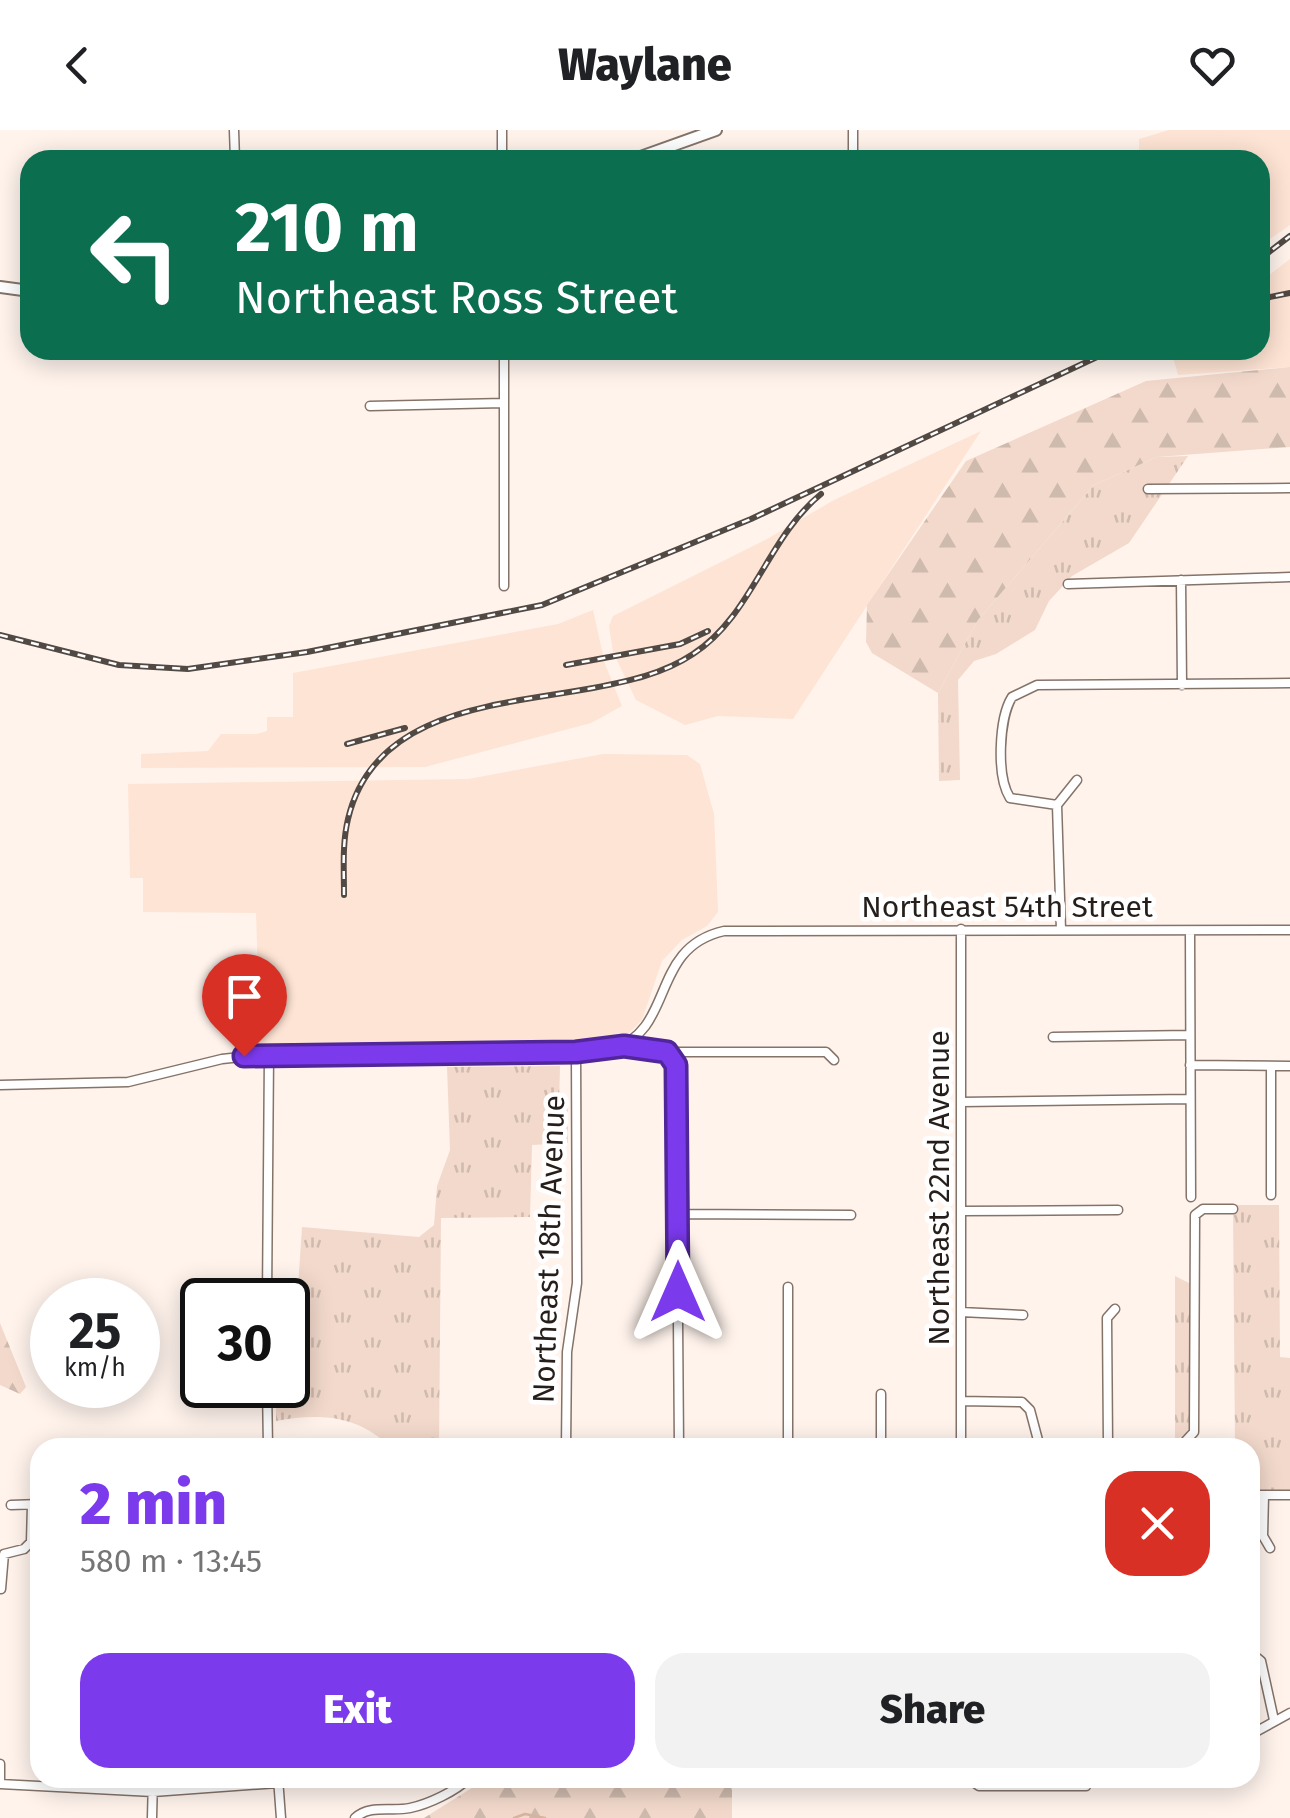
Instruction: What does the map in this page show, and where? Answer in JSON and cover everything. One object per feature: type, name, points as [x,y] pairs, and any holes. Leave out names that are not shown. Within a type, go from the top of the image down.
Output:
[{"type":"main road","points":[[662,150],[716,130]]},
{"type":"street","points":[[504,360],[504,586]]},
{"type":"street","points":[[370,406],[504,404]]},
{"type":"street","points":[[1148,488],[1290,488]]},
{"type":"street","points":[[1068,584],[1290,577]]},
{"type":"street","points":[[1181,580],[1182,684]]},
{"type":"street","points":[[1058,805],[1020,802],[1005,790],[1004,720],[1012,696],[1037,685],[1290,683]]},
{"type":"street","points":[[1061,930],[1058,805],[1077,780]]},
{"type":"street","name":"Northeast 22nd Avenue","points":[[961,1438],[962,929]]},
{"type":"street","name":"Northeast 54th Street","points":[[624,1046],[648,1025],[678,958],[703,937],[724,931],[1290,930]]},
{"type":"street","points":[[1190,931],[1191,1197]]},
{"type":"street","points":[[1053,1037],[1190,1035]]},
{"type":"street","points":[[0,1085],[128,1082],[222,1059],[269,1054],[576,1052],[624,1046],[667,1052],[826,1052],[834,1060]]},
{"type":"street","name":"Northeast 18th Avenue","points":[[566,1438],[568,1352],[576,1283],[576,1052]]},
{"type":"street","points":[[667,1052],[676,1065],[678,1438]]},
{"type":"street","points":[[267,1278],[269,1054]]},
{"type":"street","points":[[1190,1066],[1290,1066]]},
{"type":"street","points":[[1271,1066],[1271,1195]]},
{"type":"street","points":[[961,1102],[1189,1099]]},
{"type":"street","points":[[1192,1438],[1195,1215],[1203,1210],[1233,1209]]},
{"type":"street","points":[[960,1211],[1118,1210]]},
{"type":"street","points":[[677,1214],[852,1215]]},
{"type":"street","points":[[788,1287],[788,1438]]},
{"type":"street","points":[[1108,1438],[1107,1318],[1115,1309]]},
{"type":"street","points":[[960,1312],[1024,1316]]},
{"type":"street","points":[[881,1394],[881,1438]]},
{"type":"street","points":[[961,1401],[1026,1404],[1037,1438]]},
{"type":"street","points":[[268,1408],[268,1438]]},
{"type":"street","points":[[1260,1495],[1290,1494]]},
{"type":"street","points":[[1264,1495],[1263,1536],[1270,1548]]},
{"type":"street","points":[[11,1505],[30,1504]]},
{"type":"street","points":[[1,1589],[4,1554],[24,1550],[30,1543]]},
{"type":"street","points":[[1260,1660],[1274,1720]]},
{"type":"street","points":[[1260,1728],[1290,1713]]},
{"type":"street","points":[[0,1764],[0,1784],[30,1786]]},
{"type":"street","points":[[77,1788],[154,1792],[195,1788]]},
{"type":"street","points":[[152,1818],[154,1788]]},
{"type":"street","points":[[278,1788],[280,1818]]},
{"type":"street","points":[[355,1818],[365,1810],[426,1803],[452,1788]]},
{"type":"shaded area","points":[[1169,130],[1290,130],[1290,225],[1270,239],[1270,150],[1139,150],[1139,139]]},
{"type":"shaded area","points":[[1290,259],[1290,367],[1178,375],[1174,360],[1270,360],[1270,274]]},
{"type":"shaded area","points":[[981,431],[793,719],[718,716],[685,725],[636,700],[613,652],[609,626],[613,616],[767,539],[834,500]]},
{"type":"shaded area","points":[[593,610],[605,664],[622,706],[591,723],[425,767],[141,768],[141,754],[208,751],[221,734],[257,734],[267,731],[267,717],[293,717],[293,673],[558,624]]},
{"type":"shaded area","points":[[603,754],[687,755],[700,764],[714,814],[718,912],[707,926],[682,940],[662,961],[642,1020],[626,1036],[605,1044],[239,1047],[239,1039],[260,1039],[256,913],[143,912],[143,878],[130,878],[128,784],[468,779]]},
{"type":"green space","points":[[1290,367],[1290,447],[1157,457],[1094,485],[978,620],[938,693],[872,653],[866,642],[867,605],[966,461],[1146,381]]},
{"type":"green space","points":[[1188,456],[1129,543],[1072,576],[1049,601],[1035,630],[996,654],[974,661],[958,680],[960,780],[939,781],[938,693],[978,620],[1094,485],[1157,457]]},
{"type":"green space","points":[[560,1066],[559,1104],[568,1105],[568,1143],[532,1145],[530,1217],[441,1218],[439,1438],[380,1438],[365,1428],[323,1417],[276,1421],[276,1408],[310,1408],[310,1278],[299,1278],[302,1227],[419,1237],[434,1225],[437,1186],[450,1150],[447,1067]]},
{"type":"green space","points":[[1233,1205],[1279,1205],[1280,1357],[1290,1358],[1290,1492],[1260,1493],[1260,1438],[1235,1438]]},
{"type":"green space","points":[[1175,1276],[1189,1283],[1189,1428],[1185,1436],[1175,1438]]},
{"type":"green space","points":[[0,1323],[26,1387],[20,1394],[0,1385]]},
{"type":"green space","points":[[472,1788],[732,1788],[732,1818],[424,1818]]},
{"type":"waterway","points":[[514,1818],[525,1814],[545,1818]]},
{"type":"railway","points":[[1270,251],[1290,236]]},
{"type":"railway","points":[[1270,297],[1290,293]]},
{"type":"railway","points":[[0,635],[119,665],[188,669],[307,652],[542,605],[751,519],[1091,360]]},
{"type":"railway","points":[[344,895],[348,819],[362,782],[384,754],[413,733],[446,718],[633,679],[682,661],[713,638],[730,619],[787,532],[821,494]]},
{"type":"railway","points":[[566,665],[680,644],[708,631]]},
{"type":"railway","points":[[347,744],[405,728]]},
{"type":"route","points":[[244,1056],[600,1052],[624,1046],[667,1052],[676,1065],[678,1292]]}]
